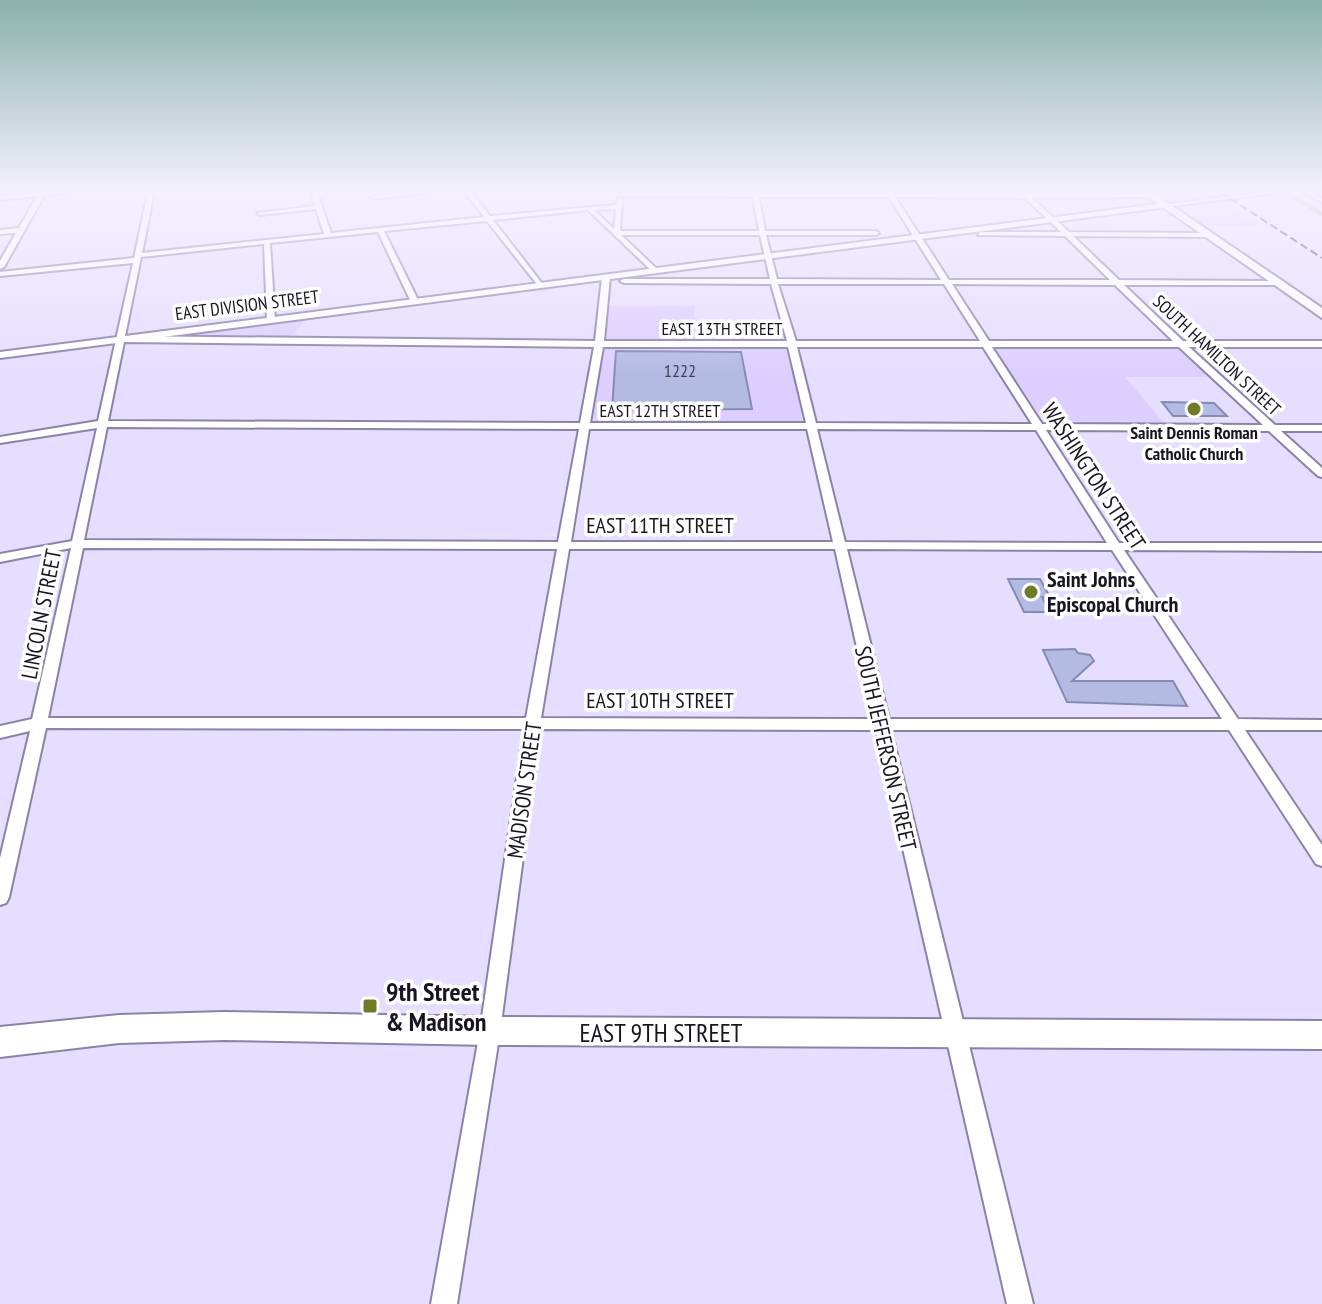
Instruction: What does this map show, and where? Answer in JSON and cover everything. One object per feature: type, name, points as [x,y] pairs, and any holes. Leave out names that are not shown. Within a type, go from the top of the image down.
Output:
[{"type":"main road","points":[[1234,253],[1322,314]]},
{"type":"main road","name":"EAST 9TH STREET","points":[[0,1042],[119,1029],[224,1026],[490,1031],[1322,1035]]},
{"type":"street","name":"LINCOLN STREET","points":[[0,897],[40,723],[138,253]]},
{"type":"street","points":[[0,274],[171,253]]},
{"type":"street","points":[[268,253],[271,320]]},
{"type":"street","points":[[391,253],[415,302]]},
{"type":"street","points":[[515,253],[540,286]]},
{"type":"street","points":[[636,253],[654,271]]},
{"type":"street","name":"SOUTH JEFFERSON STREET","points":[[766,253],[792,344],[953,1033],[1020,1304]]},
{"type":"street","name":"EAST DIVISION STREET","points":[[0,355],[798,253]]},
{"type":"street","name":"WASHINGTON STREET","points":[[928,253],[1115,546],[1322,859]]},
{"type":"street","name":"SOUTH HAMILTON STREET","points":[[1086,253],[1322,474]]},
{"type":"street","name":"MADISON STREET","points":[[444,1304],[490,1031],[533,722],[599,344],[606,277]]},
{"type":"street","points":[[624,281],[1277,283]]},
{"type":"street","name":"EAST 13TH STREET","points":[[122,339],[599,344],[1322,344]]},
{"type":"street","name":"EAST 12TH STREET","points":[[0,440],[101,424],[1322,428]]},
{"type":"street","name":"EAST 11TH STREET","points":[[0,558],[75,544],[1322,547]]},
{"type":"street","name":"EAST 10TH STREET","points":[[0,732],[40,723],[1322,725]]},
{"type":"shaded area","points":[[608,306],[695,306],[695,341],[788,346],[803,423],[593,422]]},
{"type":"shaded area","points":[[308,317],[284,344],[162,344],[173,335]]},
{"type":"shaded area","points":[[993,346],[1180,346],[1212,377],[1125,377],[1165,424],[1046,424]]},
{"type":"building","points":[[616,351],[741,352],[752,409],[612,410]]},
{"type":"building","name":"Saint Dennis Roman Catholic Church","points":[[1162,402],[1214,403],[1227,416],[1173,416]]},
{"type":"building","name":"Saint Johns Episcopal Church","points":[[1008,579],[1040,579],[1050,597],[1042,597],[1050,612],[1024,612]]},
{"type":"building","points":[[1075,649],[1078,653],[1090,655],[1094,661],[1072,681],[1173,681],[1187,706],[1067,702],[1043,650]]},
{"type":"railway","points":[[1314,253],[1322,258]]},
{"type":"place","name":"Saint Dennis Roman Catholic Church","points":[[1194,409]]},
{"type":"place","name":"Saint Johns Episcopal Church","points":[[1031,592]]},
{"type":"place","name":"9th Street & Madison","points":[[370,1006]]}]
